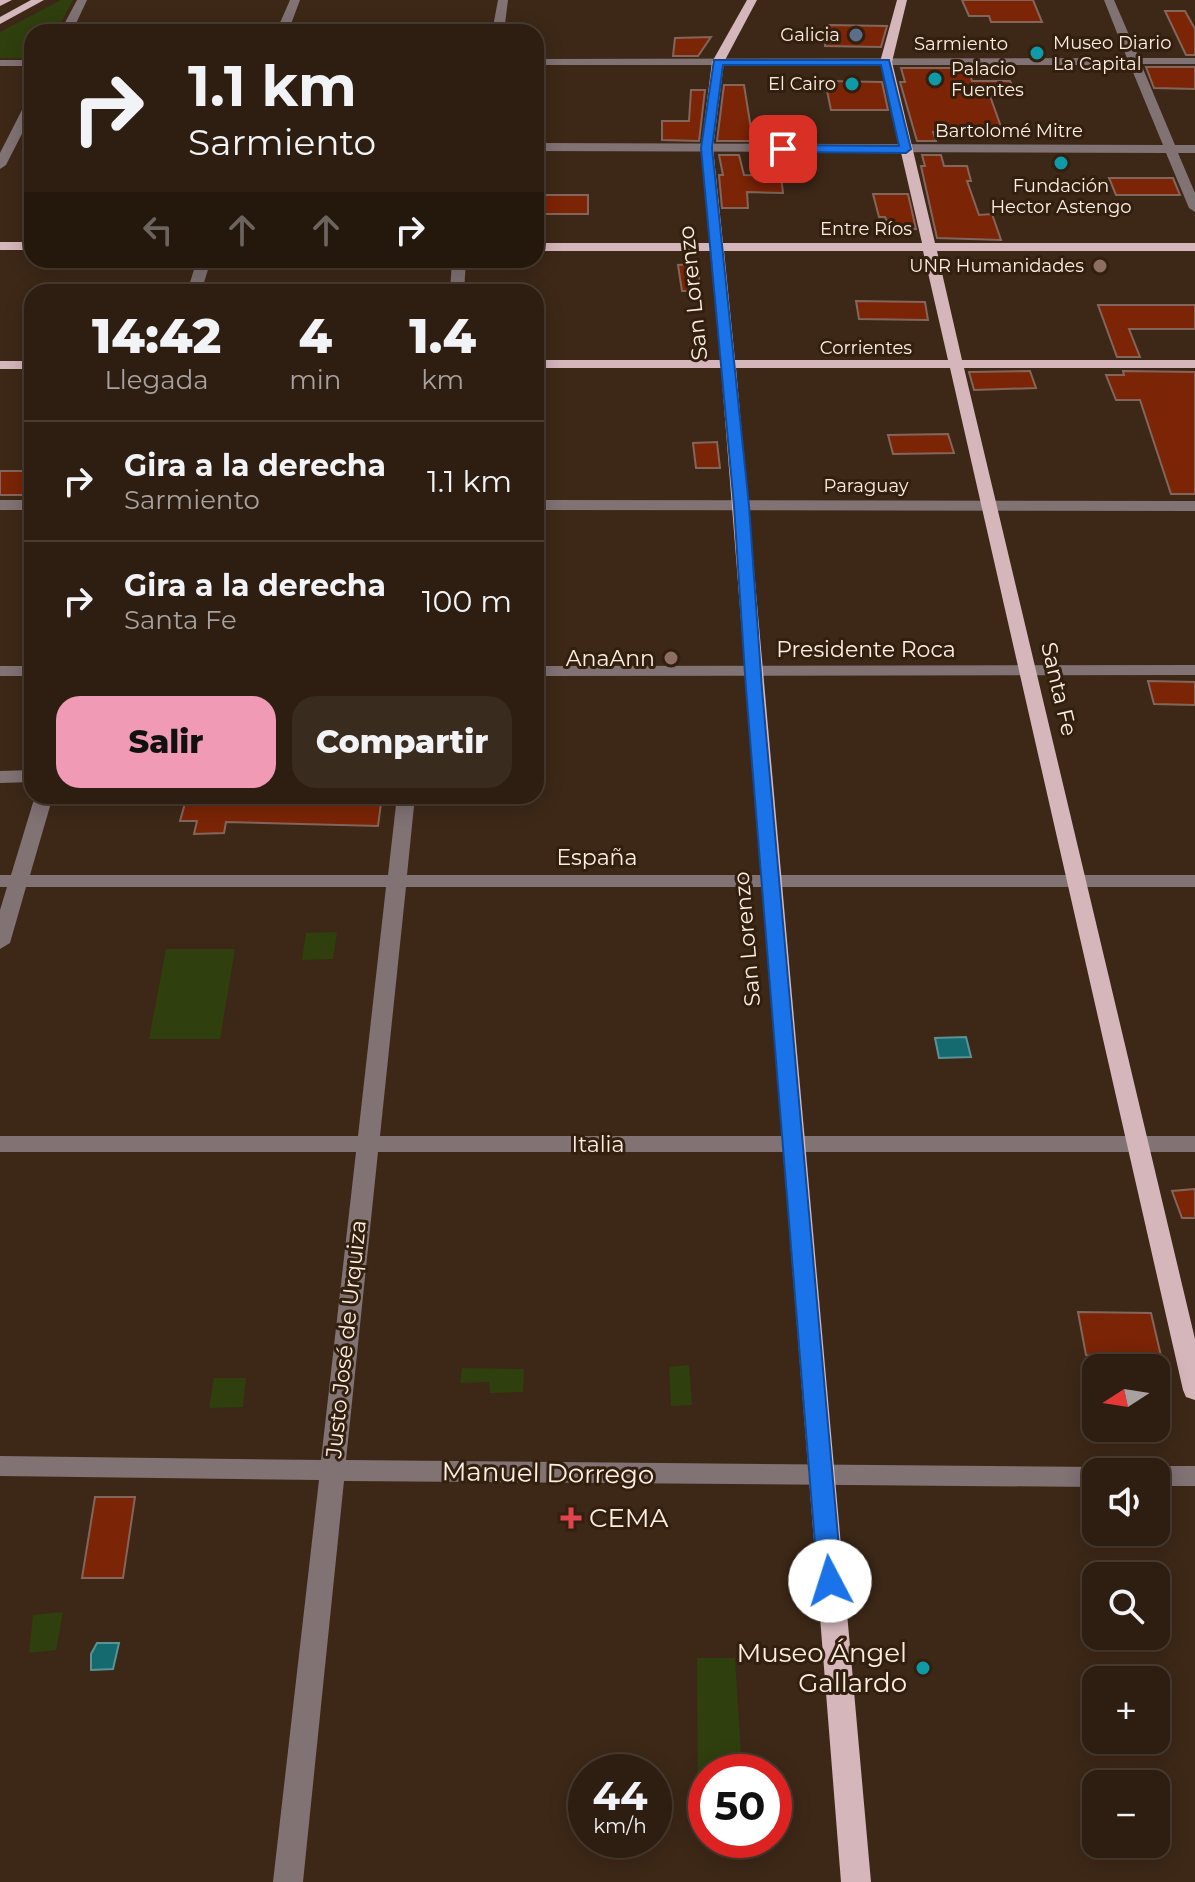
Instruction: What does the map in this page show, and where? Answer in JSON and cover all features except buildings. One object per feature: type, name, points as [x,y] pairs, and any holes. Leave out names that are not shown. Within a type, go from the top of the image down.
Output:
[{"type":"main road","points":[[0,3],[7,0]]},
{"type":"main road","points":[[0,21],[39,0]]},
{"type":"main road","name":"San Lorenzo","points":[[752,0],[718,62],[707,148],[742,506],[753,671],[856,1882]]},
{"type":"main road","name":"Santa Fe","points":[[902,0],[886,62],[1195,1390]]},
{"type":"main road","points":[[0,246],[24,246]]},
{"type":"main road","name":"Entre Ríos","points":[[544,247],[1195,247]]},
{"type":"main road","name":"Corrientes","points":[[544,364],[1195,364]]},
{"type":"main road","points":[[0,365],[24,365]]},
{"type":"street","points":[[70,24],[82,0]]},
{"type":"street","points":[[285,24],[295,0]]},
{"type":"street","points":[[499,24],[503,0]]},
{"type":"street","points":[[1109,0],[1168,149],[1195,208]]},
{"type":"street","name":"Sarmiento","points":[[544,62],[1195,61]]},
{"type":"street","points":[[0,63],[24,63]]},
{"type":"street","points":[[0,165],[24,118]]},
{"type":"street","name":"Bartolomé Mitre","points":[[544,147],[1195,149]]},
{"type":"street","points":[[0,505],[24,505]]},
{"type":"street","name":"Paraguay","points":[[544,505],[1195,506]]},
{"type":"street","name":"Presidente Roca","points":[[544,671],[1195,670]]},
{"type":"street","points":[[0,671],[24,671]]},
{"type":"street","points":[[0,777],[24,776]]},
{"type":"street","points":[[0,943],[9,881],[41,804]]},
{"type":"street","name":"Justo José de Urquiza","points":[[288,1882],[405,804]]},
{"type":"street","name":"España","points":[[9,881],[1195,881]]},
{"type":"street","name":"Italia","points":[[0,1144],[1195,1144]]},
{"type":"street","name":"Manuel Dorrego","points":[[0,1466],[821,1479],[1082,1477]]},
{"type":"street","points":[[1170,1476],[1195,1476]]},
{"type":"green space","points":[[61,0],[73,0],[60,24],[24,24],[24,58],[0,58],[0,32]]},
{"type":"green space","points":[[337,932],[333,959],[302,960],[306,933]]},
{"type":"green space","points":[[166,949],[235,949],[220,1039],[149,1039]]},
{"type":"green space","points":[[689,1365],[692,1405],[671,1406],[669,1367]]},
{"type":"green space","points":[[462,1368],[524,1369],[523,1392],[490,1393],[489,1382],[460,1383]]},
{"type":"green space","points":[[214,1378],[246,1378],[243,1407],[209,1408]]},
{"type":"green space","points":[[63,1612],[56,1650],[29,1653],[33,1615]]},
{"type":"green space","points":[[697,1658],[735,1658],[741,1754],[698,1754]]},
{"type":"water","points":[[966,1037],[971,1057],[939,1058],[935,1038]]},
{"type":"water","points":[[97,1643],[119,1643],[113,1669],[91,1670],[91,1654]]},
{"type":"place","name":"Galicia","points":[[856,35]]},
{"type":"place","name":"Museo Diario La Capital","points":[[1037,53]]},
{"type":"place","name":"Palacio Fuentes","points":[[935,79]]},
{"type":"place","name":"El Cairo","points":[[852,84]]},
{"type":"place","name":"Fundación Hector Astengo","points":[[1061,163]]},
{"type":"place","name":"UNR Humanidades","points":[[1100,266]]},
{"type":"place","name":"AnaAnn","points":[[671,658]]},
{"type":"place","name":"CEMA","points":[[571,1518]]},
{"type":"place","name":"Museo Ángel Gallardo","points":[[923,1668]]},
{"type":"route","points":[[783,149],[906,149],[886,62],[718,62],[707,148],[742,506],[754,689],[830,1581]]}]
